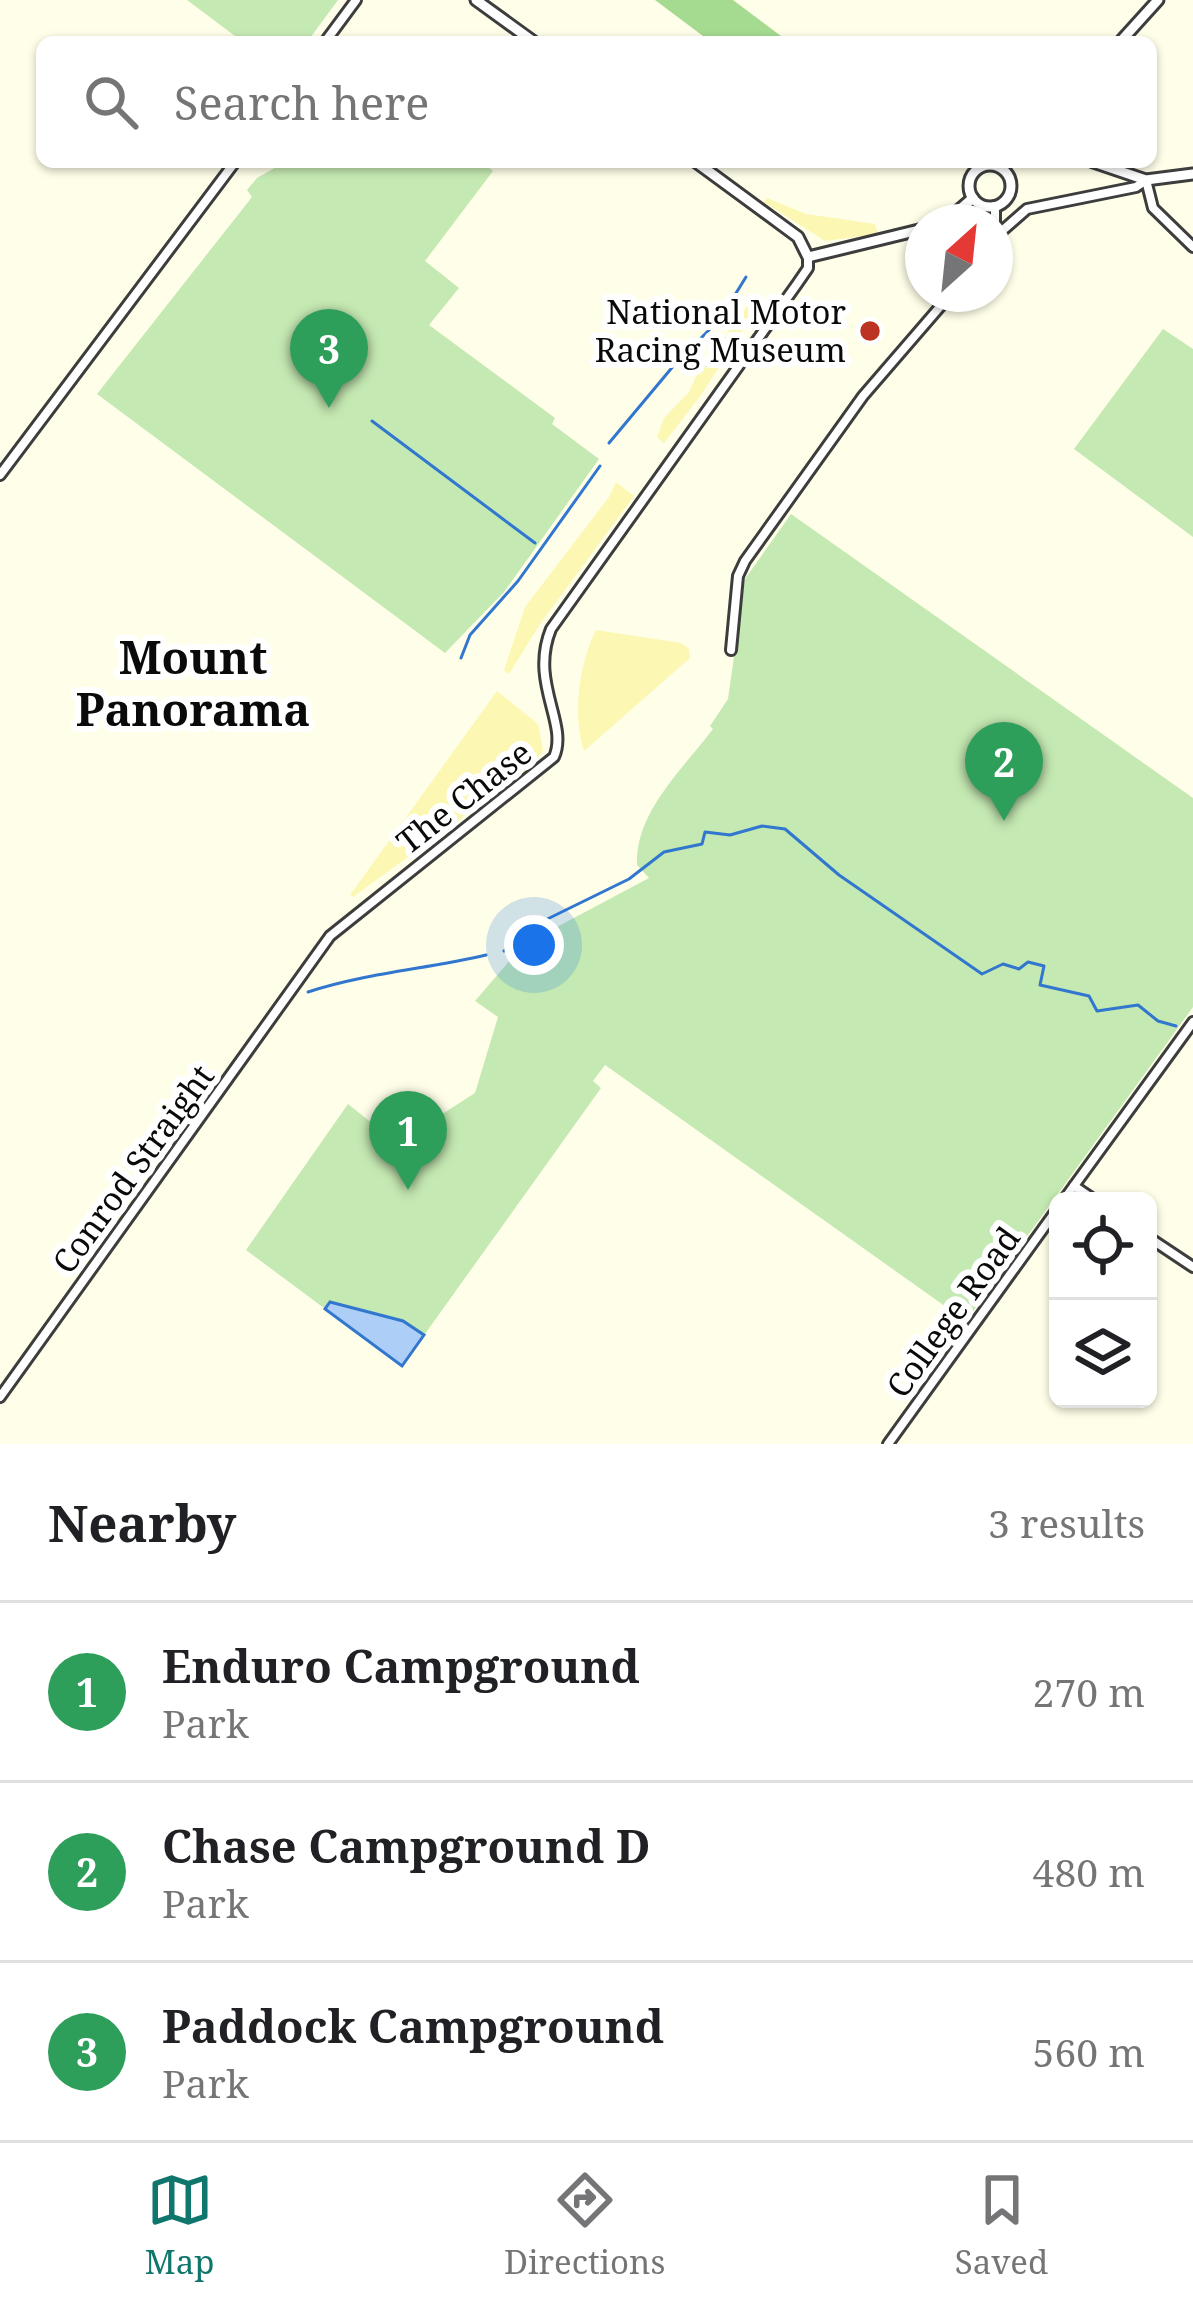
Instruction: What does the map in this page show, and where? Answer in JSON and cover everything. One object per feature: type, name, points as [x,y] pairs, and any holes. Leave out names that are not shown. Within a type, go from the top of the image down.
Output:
[{"type":"street","points":[[330,36],[356,0]]},
{"type":"street","points":[[476,0],[526,36]]},
{"type":"street","points":[[1125,36],[1158,0]]},
{"type":"street","points":[[0,475],[231,168]]},
{"type":"street","points":[[704,168],[795,235],[808,257],[905,233]]},
{"type":"street","points":[[980,168],[969,187],[980,204]]},
{"type":"street","points":[[999,204],[1011,188],[1008,168]]},
{"type":"street","points":[[1111,168],[1146,180],[1193,174]]},
{"type":"street","points":[[1013,220],[1027,209],[1136,187],[1146,180]]},
{"type":"street","points":[[1146,180],[1153,208],[1193,247]]},
{"type":"street","points":[[966,204],[973,198]]},
{"type":"street","name":"The Chase","points":[[305,970],[345,921],[554,758],[558,736],[543,669],[553,625],[790,294],[808,268],[808,257]]},
{"type":"street","points":[[731,650],[738,576],[745,561],[863,396],[935,312]]},
{"type":"street","name":"Conrod Straight","points":[[0,1397],[305,970]]},
{"type":"street","name":"College Road","points":[[1070,1192],[1193,1022]]},
{"type":"street","points":[[1074,1186],[1083,1192]]},
{"type":"street","name":"College Road","points":[[888,1444],[1049,1221]]},
{"type":"street","points":[[1157,1243],[1193,1268]]},
{"type":"green space","points":[[187,0],[338,0],[311,36],[235,36]]},
{"type":"green space","points":[[655,0],[733,0],[781,36],[703,36]]},
{"type":"green space","points":[[274,168],[493,171],[425,261],[459,288],[429,325],[555,418],[552,424],[599,459],[504,592],[445,653],[97,394],[252,197],[247,190]]},
{"type":"green space","points":[[1163,329],[1193,349],[1193,537],[1074,449]]},
{"type":"green space","points":[[791,514],[1193,798],[1193,1007],[1059,1192],[1049,1192],[1049,1206],[966,1321],[605,1065],[593,1081],[601,1088],[402,1366],[246,1250],[348,1104],[397,1143],[475,1093],[498,1017],[475,1001],[523,945],[649,878],[637,865],[644,827],[663,792],[713,729],[710,726],[728,699],[745,579]]},
{"type":"sand","points":[[767,198],[806,214],[875,224],[878,234],[825,241],[764,202]]},
{"type":"sand","points":[[756,295],[763,299],[664,443],[657,437],[664,418],[689,392],[698,372]]},
{"type":"sand","points":[[616,482],[634,496],[509,674],[504,670],[525,607]]},
{"type":"sand","points":[[596,630],[681,643],[689,649],[690,658],[584,751],[578,722],[579,690]]},
{"type":"sand","points":[[497,691],[538,724],[543,750],[533,766],[350,895]]},
{"type":"water","points":[[330,1302],[403,1321],[424,1335],[402,1366],[325,1309]]},
{"type":"waterway","points":[[609,443],[720,319],[746,277]]},
{"type":"waterway","points":[[372,421],[535,543]]},
{"type":"waterway","points":[[461,658],[470,635],[518,581],[600,466]]},
{"type":"waterway","points":[[504,951],[527,929],[629,879],[664,852],[702,844],[705,832],[730,835],[762,826],[785,829],[839,875],[982,974],[1003,964],[1019,969],[1028,962],[1044,966],[1040,985],[1089,996],[1097,1011],[1138,1005],[1158,1021],[1176,1026]]},
{"type":"waterway","points":[[308,992],[486,955]]},
{"type":"place","name":"National Motor Racing Museum","points":[[870,331]]},
{"type":"place","name":"Paddock Campground","points":[[329,408]]},
{"type":"place","name":"Chase Campground D","points":[[1004,821]]},
{"type":"place","name":"Enduro Campground","points":[[408,1190]]},
{"type":"district","name":"Mount Panorama","points":[[193,684]]}]
